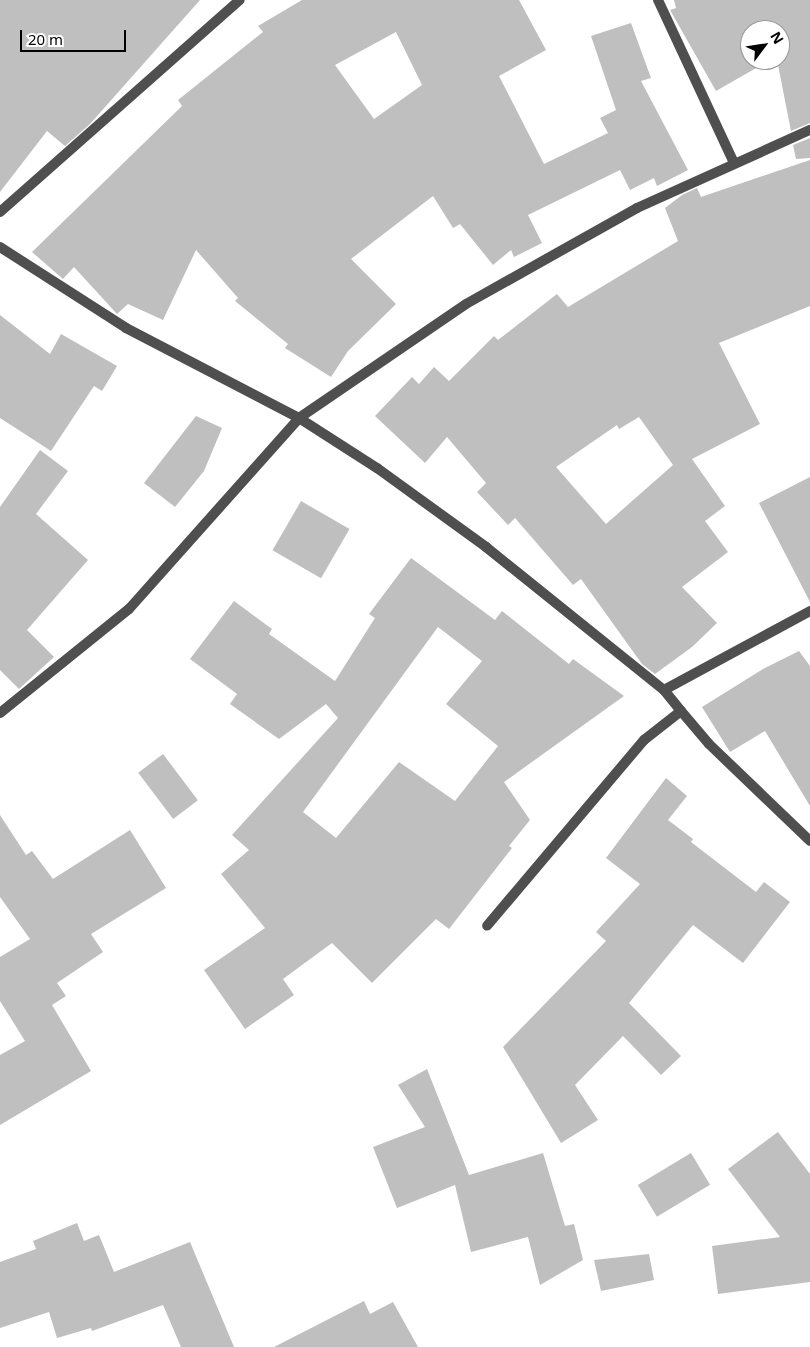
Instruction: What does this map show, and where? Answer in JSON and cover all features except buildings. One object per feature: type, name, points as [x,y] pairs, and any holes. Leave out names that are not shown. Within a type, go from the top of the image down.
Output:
[{"type":"street","points":[[0,212],[240,0]]},
{"type":"street","points":[[658,0],[734,163]]},
{"type":"street","points":[[0,714],[129,609],[300,418],[466,304],[637,208],[810,130]]},
{"type":"street","points":[[0,247],[126,328],[300,418],[378,468],[486,547],[664,690],[709,744],[810,841]]},
{"type":"street","points":[[664,690],[810,611]]},
{"type":"street","points":[[488,926],[644,740],[681,711]]}]
